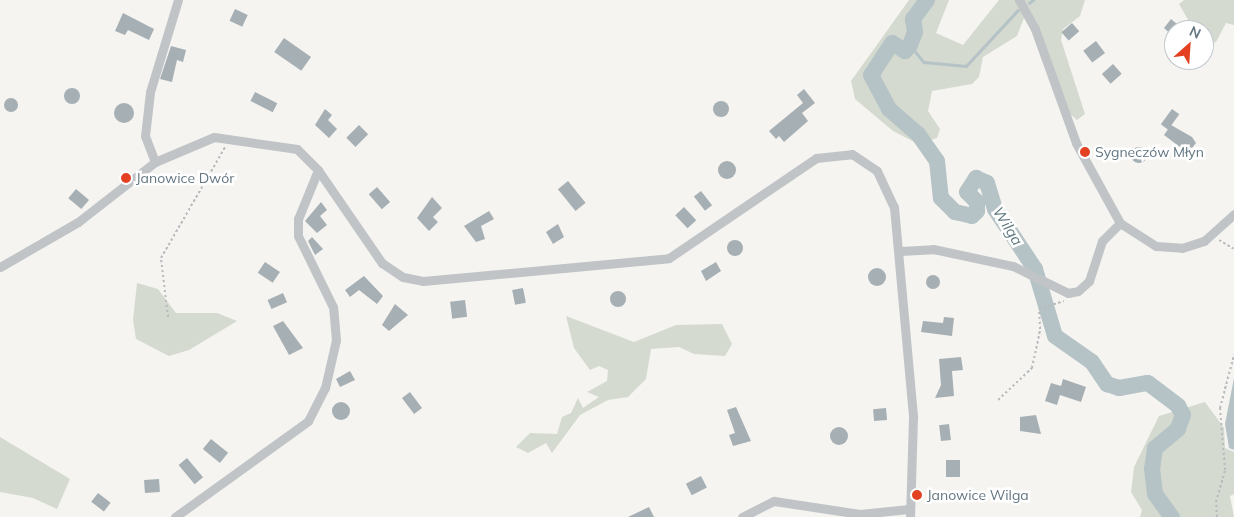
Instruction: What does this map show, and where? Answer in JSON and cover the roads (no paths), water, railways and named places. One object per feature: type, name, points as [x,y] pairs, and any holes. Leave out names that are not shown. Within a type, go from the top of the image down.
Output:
[{"type":"street","points":[[155,162],[145,136],[150,92],[178,0]]},
{"type":"street","points":[[1019,0],[1038,36],[1076,143],[1120,223],[1156,246],[1173,248],[1213,234],[1234,214]]},
{"type":"street","points":[[0,267],[78,222],[155,162],[197,142],[232,137],[297,149],[318,170],[382,263],[395,274],[424,280],[669,258],[816,158],[843,152],[864,161],[886,185],[900,251],[913,417],[910,513],[860,514],[774,501],[742,517]]},
{"type":"street","points":[[175,517],[308,421],[325,388],[336,340],[333,307],[298,236],[298,218],[318,170]]},
{"type":"street","points":[[900,251],[933,249],[1030,274],[1068,293],[1078,291],[1089,281],[1102,241],[1120,223]]},
{"type":"waterway","name":"Wilga","points":[[927,0],[913,19],[915,32],[910,45],[905,51],[892,43],[871,75],[889,109],[918,134],[937,161],[941,198],[955,212],[972,216],[977,211],[977,202],[967,192],[976,178],[987,183],[995,209],[1035,269],[1055,336],[1092,362],[1107,384],[1119,388],[1148,383],[1178,406],[1183,415],[1178,429],[1155,448],[1152,469],[1155,494],[1172,517]]},
{"type":"waterway","points":[[1029,3],[1033,0]]},
{"type":"waterway","points":[[910,45],[924,62],[966,66],[1018,10]]},
{"type":"place","name":"Sygneczów Młyn","points":[[1085,152]]},
{"type":"place","name":"Janowice Dwór","points":[[126,178]]},
{"type":"place","name":"Janowice Wilga","points":[[917,495]]}]
